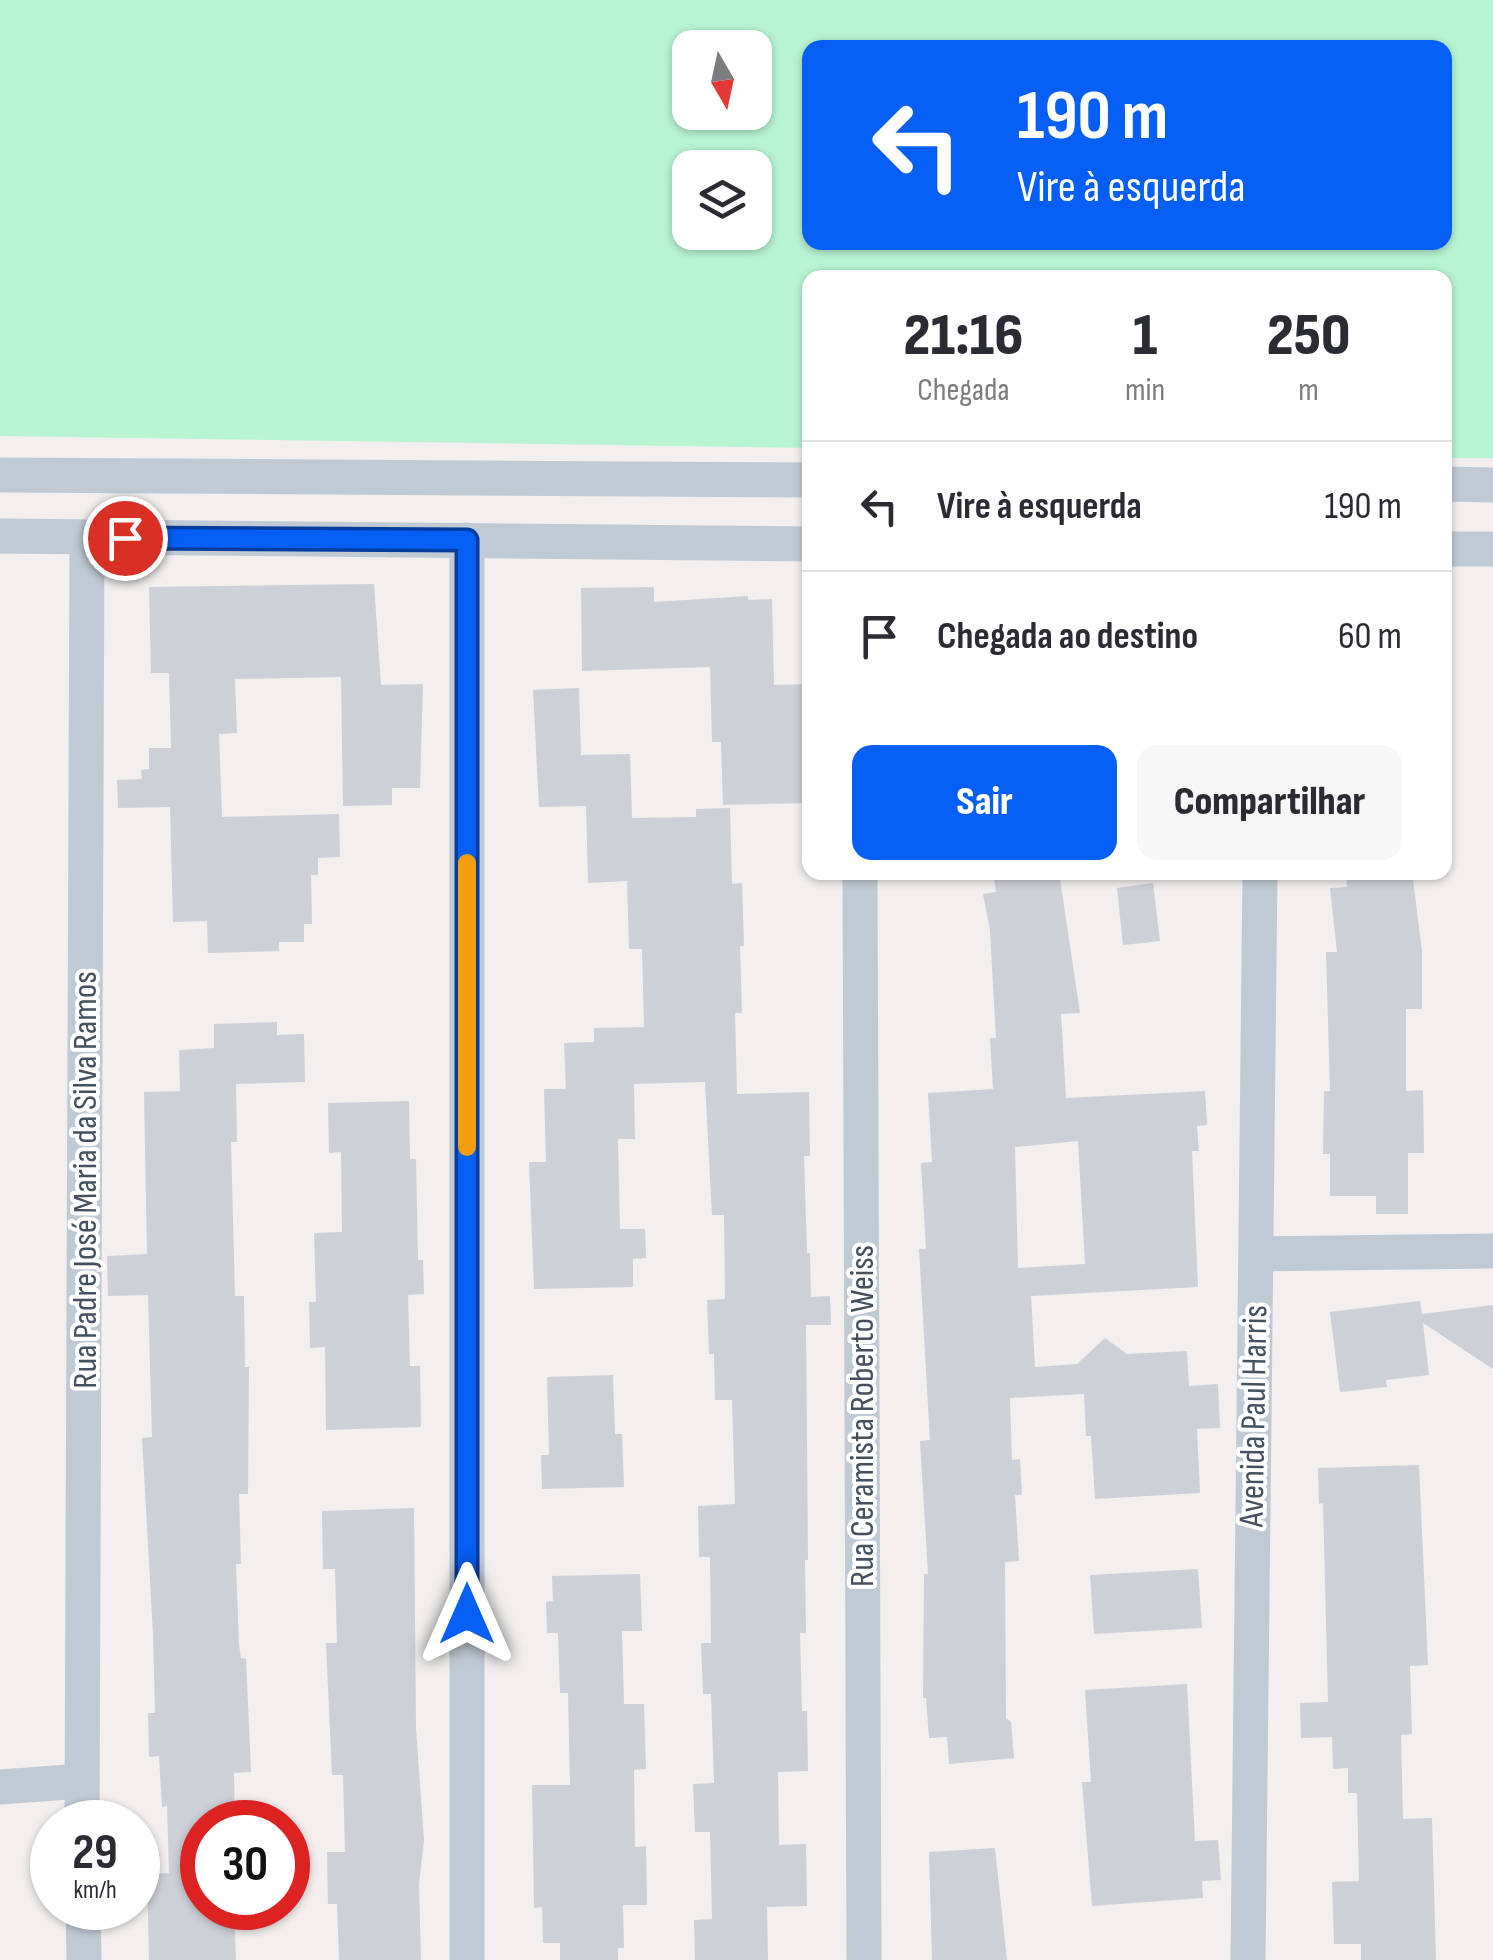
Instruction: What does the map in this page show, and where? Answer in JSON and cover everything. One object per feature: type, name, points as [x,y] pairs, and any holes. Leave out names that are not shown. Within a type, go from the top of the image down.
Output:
[{"type":"street","points":[[0,475],[802,480]]},
{"type":"street","points":[[1452,484],[1493,485]]},
{"type":"street","points":[[0,536],[802,544]]},
{"type":"street","name":"Rua Padre José Maria da Silva Ramos","points":[[82,1800],[87,538]]},
{"type":"street","points":[[467,540],[467,1960]]},
{"type":"street","points":[[1452,549],[1493,549]]},
{"type":"street","name":"Rua Ceramista Roberto Weiss","points":[[860,880],[864,1960]]},
{"type":"street","name":"Avenida Paul Harris","points":[[1248,1960],[1260,880]]},
{"type":"street","points":[[1256,1254],[1493,1250]]},
{"type":"street","points":[[0,1787],[82,1781]]},
{"type":"street","points":[[83,1930],[84,1960]]},
{"type":"green space","points":[[0,0],[1493,0],[1493,458],[1452,458],[1452,270],[802,270],[802,448],[0,436]]},
{"type":"building","points":[[374,584],[381,685],[423,684],[420,788],[392,788],[392,805],[343,806],[341,677],[235,679],[237,733],[219,734],[222,817],[339,814],[340,857],[318,858],[318,875],[311,875],[312,924],[304,924],[304,942],[279,942],[279,951],[208,953],[207,921],[173,922],[170,807],[118,808],[117,780],[142,779],[141,770],[149,769],[149,748],[171,748],[169,673],[151,673],[149,587]]},
{"type":"building","points":[[654,587],[654,602],[748,596],[748,600],[772,599],[774,685],[802,684],[802,803],[723,805],[721,742],[712,742],[710,667],[582,671],[581,588]]},
{"type":"building","points":[[579,688],[581,755],[630,754],[632,818],[696,817],[696,809],[730,808],[732,884],[742,883],[744,946],[740,946],[742,1013],[735,1013],[737,1094],[809,1092],[810,1156],[804,1156],[811,1297],[830,1296],[831,1325],[806,1325],[808,1560],[806,1633],[800,1633],[808,1771],[778,1772],[779,1845],[806,1844],[807,1906],[767,1907],[768,1960],[695,1960],[694,1920],[712,1919],[710,1832],[695,1832],[693,1784],[714,1783],[711,1694],[703,1694],[701,1643],[711,1643],[710,1557],[699,1557],[698,1506],[735,1504],[732,1400],[715,1400],[714,1354],[709,1354],[707,1300],[725,1299],[724,1215],[712,1215],[705,1082],[634,1084],[635,1139],[618,1139],[620,1229],[645,1229],[646,1258],[633,1259],[633,1287],[534,1289],[529,1162],[546,1162],[544,1089],[566,1089],[564,1043],[594,1042],[594,1028],[644,1027],[642,949],[629,949],[627,881],[588,883],[586,806],[539,807],[533,690]]},
{"type":"building","points":[[994,880],[1060,880],[1080,1013],[1061,1014],[1066,1098],[1205,1091],[1207,1125],[1197,1126],[1199,1151],[1192,1151],[1198,1287],[1031,1296],[1035,1367],[1077,1364],[1105,1338],[1127,1354],[1187,1351],[1189,1386],[1218,1384],[1220,1428],[1197,1429],[1200,1493],[1095,1499],[1084,1394],[1010,1398],[1012,1460],[1020,1459],[1022,1495],[1015,1495],[1019,1561],[1005,1562],[1006,1718],[1011,1722],[1014,1758],[949,1764],[947,1737],[929,1738],[923,1698],[924,1574],[928,1574],[920,1441],[930,1440],[919,1249],[926,1249],[921,1163],[932,1162],[928,1093],[993,1089],[990,1038],[996,1038],[990,930],[983,894],[996,892]],"holes":[[[1078,1141],[1085,1264],[1018,1268],[1015,1147]]]},
{"type":"building","points":[[1347,880],[1413,880],[1422,951],[1422,1009],[1406,1009],[1406,1091],[1423,1090],[1424,1153],[1408,1153],[1408,1214],[1376,1214],[1376,1196],[1330,1196],[1330,1154],[1323,1154],[1324,1091],[1330,1091],[1326,952],[1337,952],[1330,888],[1347,887]]},
{"type":"building","points":[[1153,883],[1160,941],[1123,945],[1117,888]]},
{"type":"building","points":[[277,1022],[277,1035],[304,1034],[305,1082],[236,1084],[237,1142],[231,1142],[235,1296],[244,1296],[245,1367],[249,1367],[248,1494],[239,1494],[241,1564],[236,1564],[239,1645],[241,1658],[246,1659],[251,1772],[234,1773],[235,1800],[180,1800],[180,1930],[235,1930],[236,1960],[149,1960],[148,1930],[160,1930],[160,1873],[169,1873],[167,1806],[162,1807],[159,1756],[149,1757],[148,1713],[155,1713],[142,1438],[152,1437],[148,1295],[108,1296],[107,1256],[147,1254],[144,1092],[180,1091],[179,1050],[214,1048],[214,1024]]},
{"type":"building","points":[[409,1101],[410,1159],[416,1159],[418,1260],[423,1260],[424,1294],[408,1295],[410,1366],[420,1366],[421,1427],[326,1430],[325,1347],[310,1348],[309,1302],[316,1302],[314,1233],[342,1232],[341,1152],[329,1153],[328,1103]]},
{"type":"building","points":[[1420,1301],[1422,1314],[1493,1305],[1493,1369],[1423,1323],[1429,1375],[1386,1380],[1387,1387],[1340,1392],[1330,1312]]},
{"type":"building","points":[[613,1375],[615,1434],[622,1434],[624,1487],[542,1489],[541,1455],[549,1455],[547,1377]]},
{"type":"building","points":[[1419,1465],[1428,1665],[1410,1666],[1412,1734],[1401,1735],[1403,1819],[1432,1818],[1436,1960],[1361,1960],[1361,1944],[1334,1944],[1332,1882],[1359,1881],[1357,1793],[1348,1793],[1348,1768],[1333,1769],[1332,1737],[1301,1738],[1300,1703],[1328,1702],[1323,1503],[1319,1504],[1318,1468]]},
{"type":"building","points":[[414,1508],[416,1729],[424,1840],[419,1884],[421,1960],[339,1960],[337,1904],[328,1904],[327,1852],[345,1852],[343,1775],[332,1775],[326,1643],[337,1643],[335,1569],[323,1569],[322,1511]]},
{"type":"building","points":[[1198,1569],[1202,1628],[1094,1634],[1090,1575]]},
{"type":"building","points":[[640,1574],[642,1631],[622,1631],[624,1704],[644,1704],[646,1769],[634,1770],[635,1847],[646,1846],[647,1905],[623,1905],[624,1948],[618,1948],[618,1960],[560,1960],[560,1943],[543,1943],[542,1907],[534,1908],[532,1785],[570,1785],[568,1693],[560,1693],[558,1633],[547,1633],[546,1602],[553,1601],[552,1576]]},
{"type":"building","points":[[1187,1684],[1195,1841],[1218,1840],[1221,1880],[1202,1881],[1203,1898],[1092,1906],[1082,1782],[1091,1782],[1085,1690]]},
{"type":"building","points":[[995,1848],[1007,1960],[932,1960],[929,1852]]},
{"type":"slow traffic","points":[[467,863],[467,1147]]},
{"type":"route","points":[[125,538],[467,540],[467,1614]]}]
